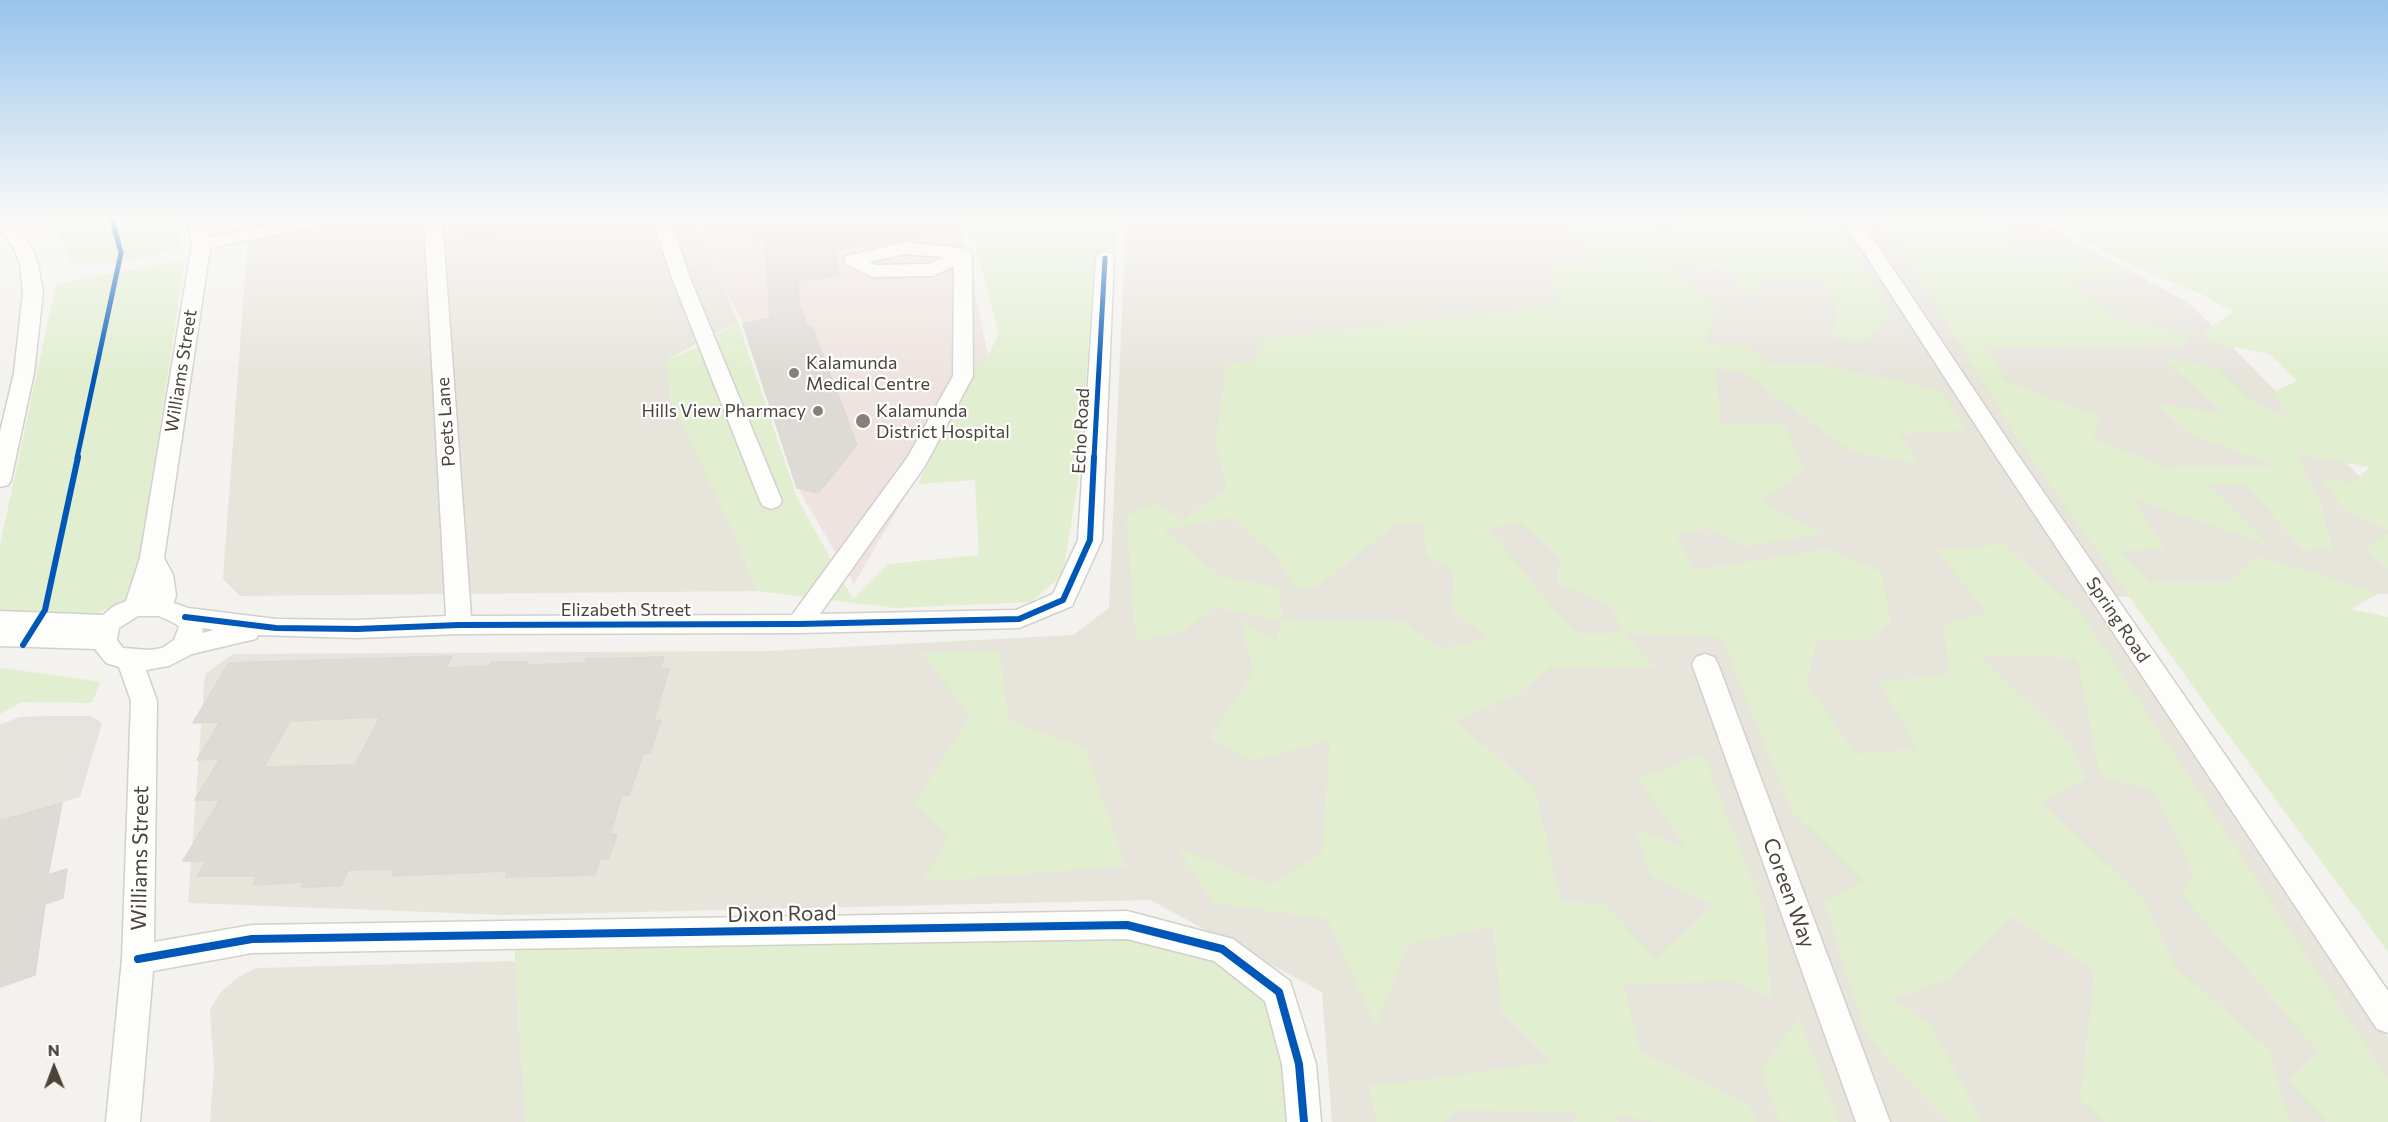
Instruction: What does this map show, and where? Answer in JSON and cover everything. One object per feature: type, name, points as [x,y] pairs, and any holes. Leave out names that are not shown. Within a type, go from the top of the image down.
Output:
[{"type":"street","points":[[0,480],[24,372],[33,292],[30,271]]},
{"type":"street","name":"Williams Street","points":[[148,607],[152,558],[197,271]]},
{"type":"street","name":"Poets Lane","points":[[437,271],[459,625]]},
{"type":"street","points":[[679,271],[771,501]]},
{"type":"street","points":[[800,624],[917,461],[963,376],[963,271]]},
{"type":"street","name":"Echo Road","points":[[1063,600],[1090,540],[1104,271]]},
{"type":"street","name":"Spring Road","points":[[1885,271],[2001,447],[2388,1018]]},
{"type":"street","name":"Elizabeth Street","points":[[185,617],[276,628],[800,624],[1019,619],[1063,600]]},
{"type":"street","points":[[148,607],[185,617],[192,625],[177,650],[150,660],[130,660],[115,656],[107,648],[106,632],[123,612],[148,607]]},
{"type":"street","points":[[0,620],[106,632]]},
{"type":"street","name":"Elizabeth Street","points":[[177,650],[229,634],[276,628]]},
{"type":"street","points":[[0,637],[106,632]]},
{"type":"street","name":"Williams Street","points":[[144,701],[177,650]]},
{"type":"street","name":"Williams Street","points":[[123,1122],[138,959],[144,701],[130,660]]},
{"type":"street","name":"Coreen Way","points":[[1705,664],[1873,1122]]},
{"type":"street","name":"Dixon Road","points":[[138,959],[252,939],[1127,925],[1222,949],[1279,992],[1299,1064],[1304,1122]]},
{"type":"shaded area","points":[[245,271],[716,271],[738,322],[666,360],[757,591],[240,596],[223,579]]},
{"type":"shaded area","name":"Kalamunda District Hospital","points":[[716,271],[970,271],[988,355],[854,584],[801,494],[742,320],[723,288]]},
{"type":"shaded area","points":[[1124,271],[2131,271],[2189,303],[2388,505],[2388,594],[2097,597],[2388,1038],[2388,1122],[1332,1122],[1322,992],[1150,900],[508,915],[188,903],[205,674],[233,654],[767,651],[1073,635],[1109,608]]},
{"type":"shaded area","points":[[90,716],[102,723],[80,797],[0,821],[0,725],[19,717]]},
{"type":"shaded area","points":[[515,961],[526,1122],[210,1122],[214,1069],[210,1010],[220,993],[237,978],[256,968]]},
{"type":"green space","points":[[124,271],[183,271],[134,597],[93,615],[0,610],[0,545],[56,284]]},
{"type":"green space","points":[[982,271],[1094,271],[1079,473],[1063,575],[1031,602],[895,608],[757,591],[733,531],[671,402],[666,360],[697,347],[738,322],[797,498],[853,599],[888,564],[979,555],[975,480],[918,484],[975,369],[988,355],[999,334]]},
{"type":"green space","points":[[1552,271],[1671,271],[1715,306],[1707,344],[1747,346],[1769,365],[1821,364],[1942,391],[1965,430],[1899,434],[1919,464],[1852,452],[1741,371],[1716,369],[1721,424],[1785,423],[1804,471],[1760,501],[1822,533],[1744,547],[1710,529],[1675,534],[1694,570],[1828,549],[1881,572],[1891,622],[1867,640],[1818,639],[1806,682],[1856,754],[1917,749],[1879,682],[1948,674],[1944,625],[1987,613],[1937,550],[2003,544],[2080,611],[2388,1079],[2388,1122],[2327,1122],[2288,1081],[2318,1051],[2181,894],[2193,874],[2155,792],[2100,776],[2077,658],[1979,655],[2071,745],[2086,779],[2042,803],[2145,900],[2175,967],[2270,1050],[2286,1111],[2293,1122],[2104,1122],[2080,1099],[2095,971],[2012,917],[1951,978],[1894,1000],[1931,1024],[1982,1122],[1948,1122],[1866,1036],[1824,902],[1863,881],[1792,811],[1721,638],[1624,633],[1656,669],[1551,667],[1519,694],[1455,721],[1534,787],[1561,900],[1606,905],[1655,959],[1714,905],[1651,877],[1635,829],[1687,848],[1638,779],[1703,753],[1765,914],[1771,998],[1733,981],[1623,985],[1641,1052],[1749,1105],[1757,1122],[1654,1122],[1616,1115],[1618,1122],[1574,1122],[1577,1113],[1460,1110],[1444,1122],[1377,1122],[1368,1087],[1551,1062],[1501,1011],[1493,927],[1409,944],[1376,1027],[1327,919],[1213,903],[1177,847],[1271,885],[1322,852],[1330,740],[1251,761],[1210,739],[1253,672],[1241,620],[1277,641],[1281,621],[1215,607],[1182,633],[1136,641],[1126,516],[1155,503],[1182,520],[1227,489],[1215,443],[1226,365],[1254,360],[1260,339],[1557,306]],"holes":[[[1232,518],[1278,559],[1297,591],[1321,584],[1397,523],[1423,523],[1426,556],[1454,571],[1452,612],[1490,638],[1441,649],[1403,621],[1282,621],[1280,588],[1221,576],[1163,530]],[[1520,522],[1560,558],[1557,583],[1612,607],[1623,633],[1580,634],[1561,617],[1488,529]]]},
{"type":"green space","points":[[1727,271],[1866,271],[1890,314],[1864,344],[1832,337],[1838,309],[1827,282],[1766,281],[1748,296]]},
{"type":"green space","points":[[1915,271],[2126,272],[2066,281],[2117,319],[2189,334],[2185,345],[1986,347],[2005,380],[2101,418],[2093,439],[2172,469],[2169,466],[2275,466],[2189,434],[2157,404],[2225,414],[2161,357],[2216,367],[2254,403],[2292,420],[2272,393],[2297,381],[2270,354],[2211,343],[2202,333],[2233,312],[2205,296],[2145,271],[2388,271],[2388,530],[2344,510],[2322,478],[2353,483],[2370,467],[2297,454],[2321,504],[2332,548],[2303,551],[2248,486],[2208,485],[2269,545],[2132,499],[2166,549],[2121,551],[2150,582],[2229,582],[2257,556],[2379,593],[2351,609],[2388,617],[2388,952],[2209,709],[2019,441]]},
{"type":"green space","points":[[2388,533],[2388,569],[2364,549]]},
{"type":"green space","points":[[999,651],[1009,720],[1086,749],[1126,866],[923,882],[948,838],[915,803],[970,716],[922,653]]},
{"type":"green space","points":[[0,668],[100,682],[92,703],[22,702],[0,714]]},
{"type":"green space","points":[[1127,925],[1222,949],[1279,992],[1303,1122],[526,1122],[515,935]]},
{"type":"green space","points":[[1799,1017],[1839,1122],[1780,1122],[1760,1071]]},
{"type":"building","name":"Kalamunda Medical Centre","points":[[767,271],[838,271],[839,276],[798,281],[799,304],[808,328],[812,327],[857,445],[818,493],[797,488],[743,324],[770,318]]},
{"type":"building","points":[[452,656],[446,668],[489,666],[491,662],[527,662],[526,665],[585,663],[586,659],[664,657],[660,669],[669,669],[654,721],[661,720],[650,753],[643,754],[629,795],[622,795],[610,835],[617,834],[609,858],[600,859],[595,875],[505,877],[507,871],[392,876],[395,869],[348,870],[341,886],[302,887],[304,882],[253,885],[257,876],[197,876],[206,861],[183,861],[220,800],[195,800],[220,759],[197,760],[220,722],[193,723],[229,663]],"holes":[[[380,717],[355,765],[264,767],[290,721]]]},
{"type":"building","points":[[62,803],[48,875],[67,869],[63,898],[45,904],[35,975],[0,987],[0,821]]},
{"type":"cycle path","points":[[23,645],[45,610],[117,271]]},
{"type":"cycle path","points":[[185,617],[276,628],[357,629],[459,625],[799,624],[1019,619],[1063,600],[1090,540],[1104,271]]},
{"type":"cycle path","points":[[138,959],[252,939],[1127,925],[1222,949],[1279,992],[1299,1064],[1304,1122]]},
{"type":"place","name":"Kalamunda Medical Centre","points":[[794,373]]},
{"type":"place","name":"Hills View Pharmacy","points":[[818,411]]},
{"type":"place","name":"Kalamunda District Hospital","points":[[863,421]]}]
